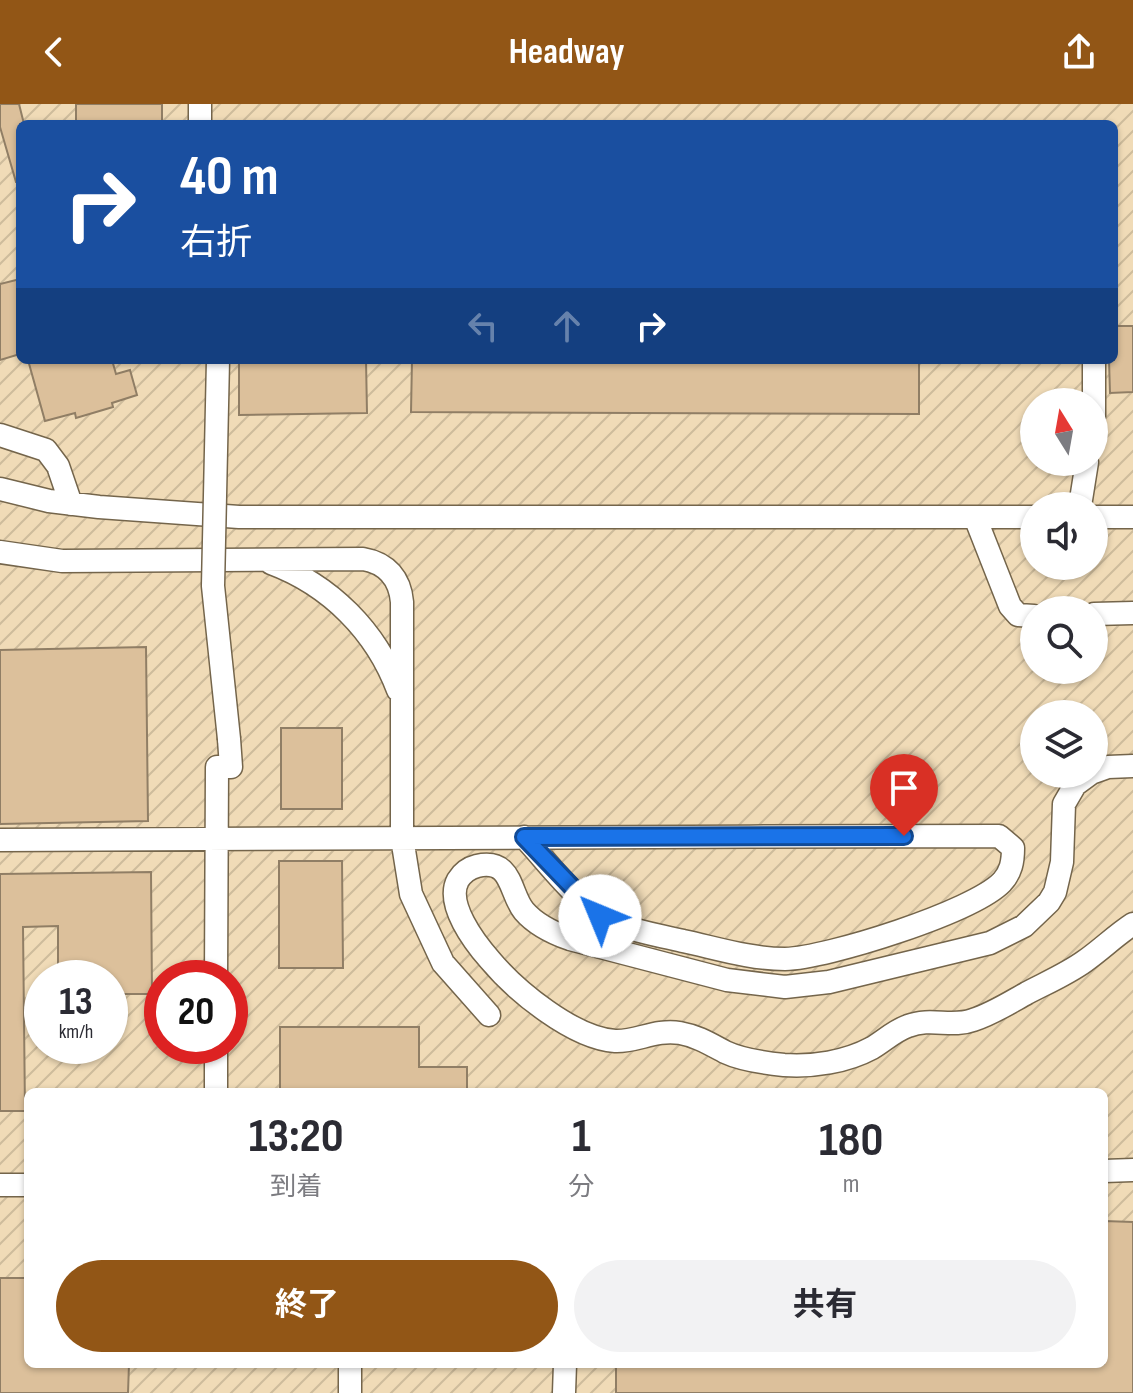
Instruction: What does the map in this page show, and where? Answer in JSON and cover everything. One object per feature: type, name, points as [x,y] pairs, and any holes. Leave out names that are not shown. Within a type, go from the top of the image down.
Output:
[{"type":"lane","points":[[216,960],[217,767],[231,767],[213,586],[218,364]]},
{"type":"lane","points":[[1094,364],[1094,388]]},
{"type":"lane","points":[[0,435],[46,450],[58,466],[71,504]]},
{"type":"lane","points":[[0,489],[71,504],[155,513],[239,517],[1020,517]]},
{"type":"lane","points":[[975,517],[1010,606],[1020,615]]},
{"type":"lane","points":[[1108,517],[1133,517]]},
{"type":"lane","points":[[0,552],[62,561],[363,559],[379,563],[391,573],[399,586],[402,602],[402,838],[411,894],[443,963],[489,1015]]},
{"type":"lane","points":[[265,560],[302,576],[350,613],[386,661],[401,698]]},
{"type":"lane","points":[[1108,614],[1133,613]]},
{"type":"lane","points":[[1108,767],[1133,766]]},
{"type":"lane","points":[[1073,788],[1064,804],[1064,845],[1055,892],[1033,920],[990,943],[815,985],[771,987],[741,983],[561,936],[529,915],[519,904],[509,877],[491,866],[475,866],[464,872],[457,882],[456,901],[471,934],[498,970],[534,1001],[574,1026],[614,1041],[656,1032],[683,1033],[738,1056],[789,1065],[847,1058],[917,1023],[940,1020],[962,1023],[982,1017],[1076,967],[1133,924]]},
{"type":"lane","points":[[0,840],[216,838],[402,838],[524,837],[999,836],[1013,848],[1013,860],[1009,873],[991,892],[954,911],[830,953],[785,959],[756,958],[624,927],[600,916],[524,837]]},
{"type":"lane","points":[[216,1064],[216,1088]]},
{"type":"lane","points":[[1108,1171],[1133,1170]]},
{"type":"lane","points":[[0,1185],[24,1185]]},
{"type":"lane","points":[[350,1368],[350,1393]]},
{"type":"lane","points":[[564,1393],[565,1368]]},
{"type":"shaded area","points":[[0,104],[1133,104],[1133,1393],[0,1393]]},
{"type":"building","points":[[0,104],[19,104],[23,120],[16,120],[16,182],[0,127]]},
{"type":"building","points":[[76,104],[162,104],[162,120],[76,120]]},
{"type":"building","points":[[16,280],[16,355],[0,360],[0,284]]},
{"type":"building","points":[[1118,326],[1133,326],[1133,392],[1110,393],[1109,364],[1118,364]]},
{"type":"building","points":[[29,364],[113,364],[116,374],[130,370],[137,395],[112,403],[113,407],[76,418],[75,413],[45,421]]},
{"type":"building","points":[[239,364],[366,364],[367,413],[239,415]]},
{"type":"building","points":[[412,364],[919,364],[919,414],[411,412]]},
{"type":"building","points":[[146,647],[148,821],[0,824],[0,650]]},
{"type":"building","points":[[281,728],[342,728],[342,809],[281,809]]},
{"type":"building","points":[[279,861],[342,861],[343,968],[279,968]]},
{"type":"building","points":[[151,872],[152,960],[144,960],[144,994],[128,994],[128,960],[58,960],[58,926],[23,927],[24,1111],[0,1111],[0,874]]},
{"type":"building","points":[[280,1027],[419,1027],[419,1067],[467,1067],[467,1088],[280,1088]]},
{"type":"building","points":[[1108,1221],[1133,1222],[1133,1393],[616,1393],[616,1368],[1108,1368]]},
{"type":"building","points":[[0,1278],[24,1278],[24,1368],[129,1368],[128,1393],[0,1393]]},
{"type":"route","points":[[600,916],[524,837],[904,836]]}]
